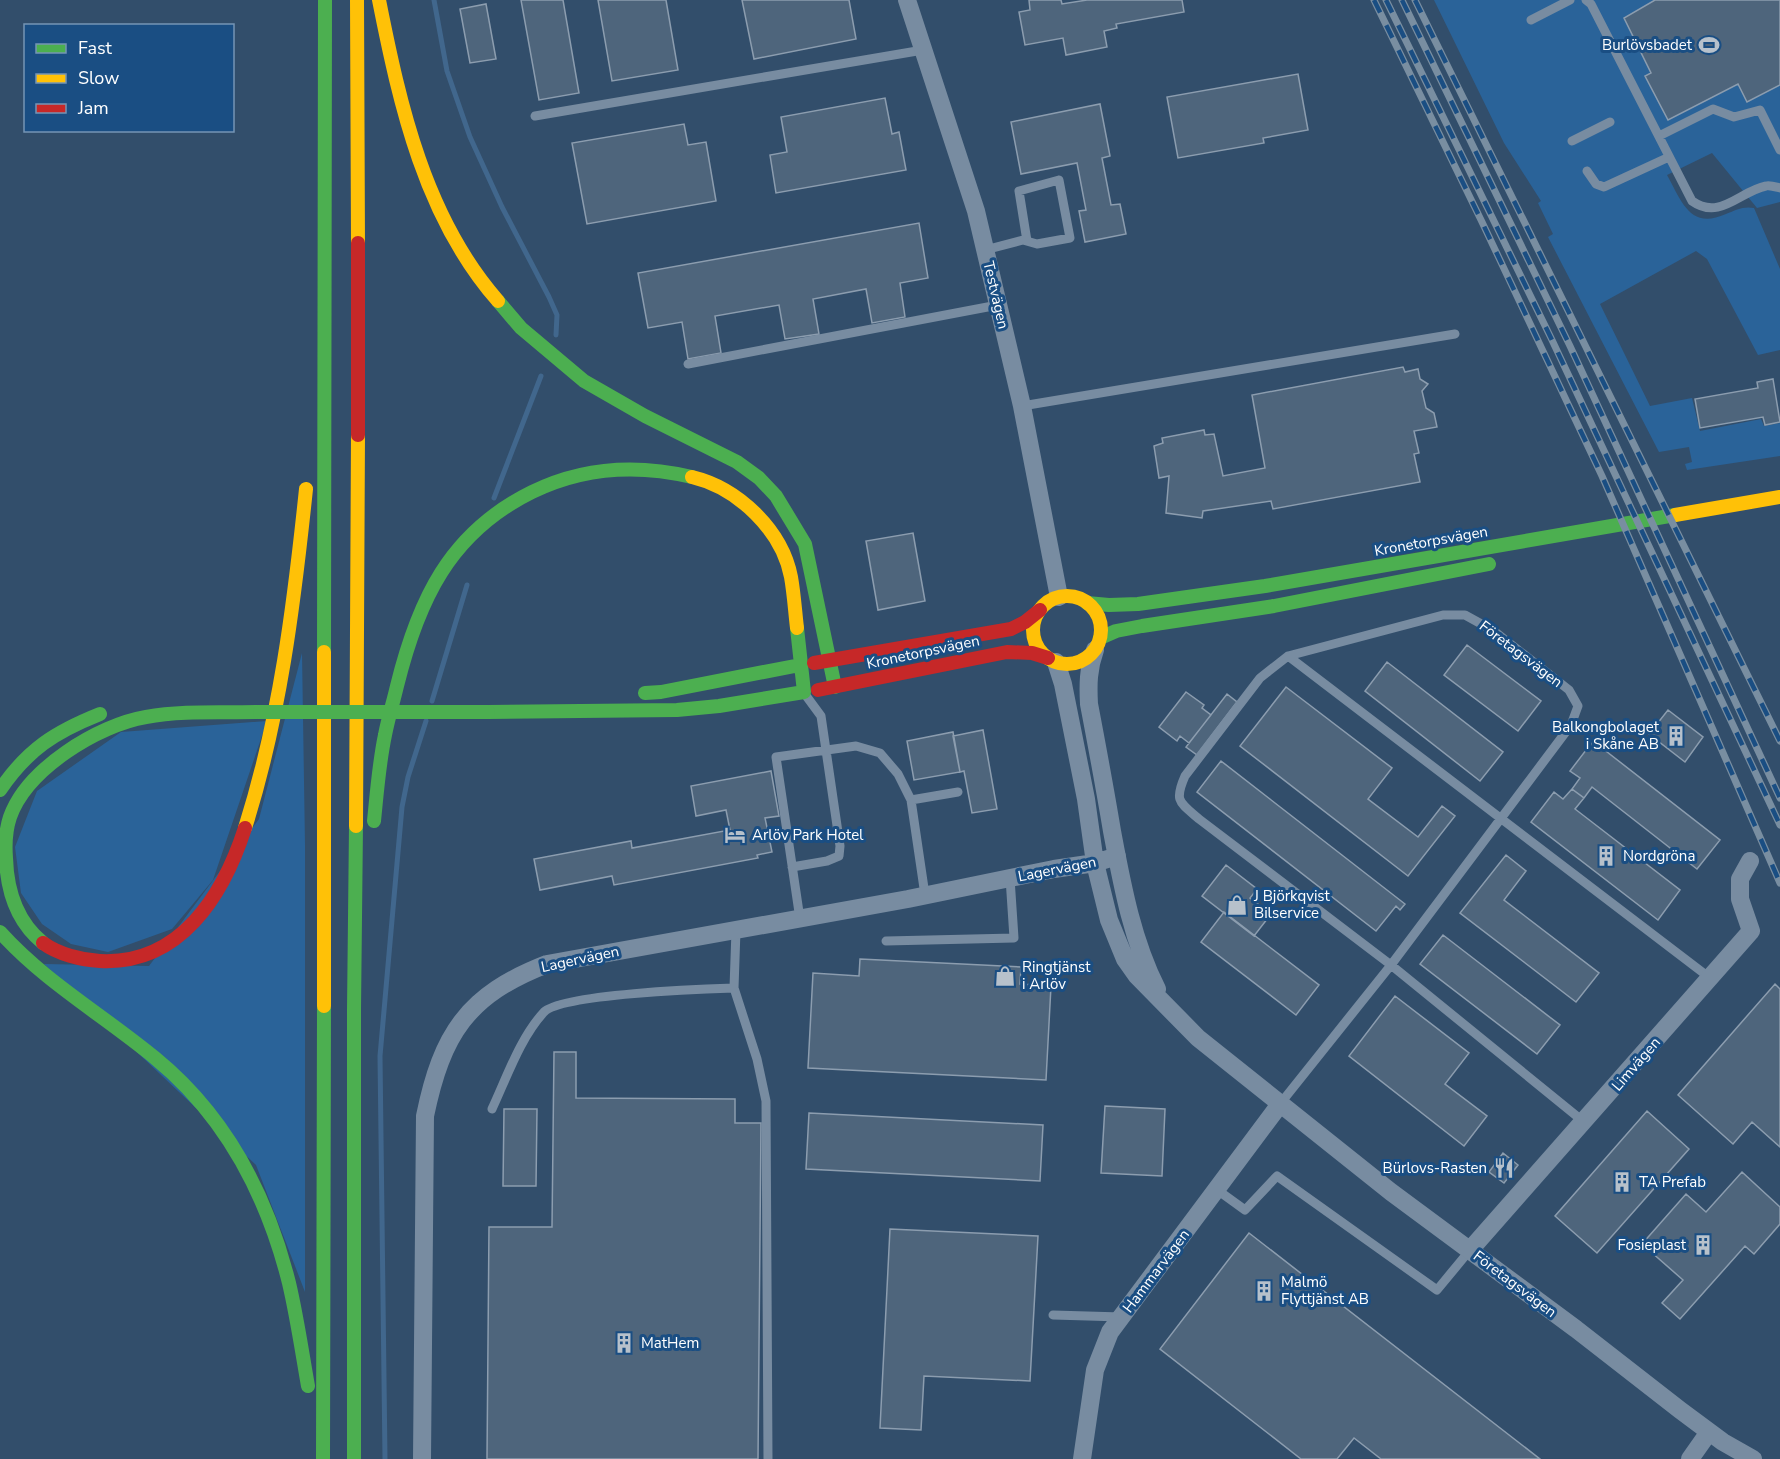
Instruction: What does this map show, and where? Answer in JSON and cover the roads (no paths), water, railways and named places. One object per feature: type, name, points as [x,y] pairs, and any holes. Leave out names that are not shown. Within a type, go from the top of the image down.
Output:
[{"type":"main road","points":[[321,1459],[325,0]]},
{"type":"main road","points":[[354,1459],[354,1010],[359,589],[357,0]]},
{"type":"main road","points":[[379,0],[403,113],[425,177],[448,230],[475,276],[516,324],[546,352],[591,386],[737,462],[759,478],[776,496],[805,544],[835,687]]},
{"type":"main road","points":[[311,445],[324,327]]},
{"type":"main road","points":[[373,835],[383,742],[410,639],[429,590],[450,558],[473,532],[501,510],[545,486],[574,476],[636,468],[660,469],[697,477],[729,492],[755,511],[773,532],[787,559],[795,595],[804,692]]},
{"type":"main road","points":[[261,707],[144,717],[116,725],[83,741],[49,766],[25,791],[9,819],[3,843],[4,884],[15,914],[31,934],[47,946],[79,958],[105,962],[131,961],[158,950],[181,936],[202,915],[216,894],[244,833],[272,731],[291,622],[307,481]]},
{"type":"main road","name":"Kronetorpsvägen","points":[[1087,603],[1138,604],[1264,586],[1780,497]]},
{"type":"main road","points":[[1644,534],[1780,509]]},
{"type":"main road","points":[[1097,644],[1101,628],[1099,619],[1087,603],[1079,598],[1059,597],[1048,602],[1040,610],[1034,622],[1034,636],[1038,648],[1052,660],[1070,664],[1084,659],[1097,644],[1116,632],[1274,606],[1506,561]]},
{"type":"main road","name":"Kronetorpsvägen","points":[[627,694],[662,692],[800,665],[1011,629],[1025,622],[1040,610]]},
{"type":"main road","name":"Kronetorpsvägen","points":[[488,707],[677,710],[718,706],[835,687],[1006,652],[1032,653],[1052,660]]},
{"type":"main road","points":[[142,703],[261,707],[488,707],[558,698]]},
{"type":"main road","points":[[0,790],[13,770],[31,750],[78,722],[114,710]]},
{"type":"main road","points":[[354,1010],[369,870]]},
{"type":"main road","points":[[0,932],[12,947],[37,968],[107,1020],[182,1082],[214,1117],[243,1162],[269,1223],[289,1282],[321,1459]]},
{"type":"street","name":"Testvägen","points":[[906,0],[976,211],[1022,406],[1059,597]]},
{"type":"street","name":"Företagsvägen","points":[[1097,644],[1089,666],[1089,704],[1117,856],[1129,912],[1148,971],[1165,1004]]},
{"type":"street","name":"Företagsvägen","points":[[1052,660],[1063,684],[1086,799],[1095,862],[1108,920],[1125,958],[1137,976],[1198,1038],[1391,1192],[1709,1432],[1753,1459]]},
{"type":"street","name":"Lagervägen","points":[[422,1459],[424,1116],[436,1072],[452,1037],[471,1011],[495,989],[525,972],[547,964],[800,919],[1117,856]]},
{"type":"street","name":"Limvägen","points":[[1470,1250],[1751,931],[1740,898],[1740,879],[1750,861]]},
{"type":"street","name":"Hammarvägen","points":[[1082,1459],[1095,1370],[1110,1332],[1280,1104]]},
{"type":"street","points":[[1690,1459],[1709,1432]]},
{"type":"lane","points":[[1532,20],[1570,0]]},
{"type":"lane","points":[[1587,0],[1692,201],[1700,206],[1718,208],[1767,186],[1780,188]]},
{"type":"lane","points":[[535,116],[923,50]]},
{"type":"lane","points":[[1659,136],[1713,109],[1734,117],[1760,110],[1780,150]]},
{"type":"lane","points":[[1572,141],[1610,122]]},
{"type":"lane","points":[[1587,171],[1596,184],[1604,187],[1669,157]]},
{"type":"lane","points":[[985,250],[1023,240],[1037,244],[1070,238],[1059,180],[1019,191],[1027,241]]},
{"type":"lane","points":[[688,364],[998,305]]},
{"type":"lane","points":[[1022,406],[1455,334]]},
{"type":"lane","name":"Företagsvägen","points":[[1280,1104],[1391,965],[1571,725],[1578,706],[1569,690],[1494,632],[1465,615],[1443,615],[1288,656],[1260,678],[1185,776],[1178,792],[1180,803],[1391,965],[1584,1122]]},
{"type":"lane","points":[[1288,656],[1710,978]]},
{"type":"lane","points":[[792,867],[827,861],[839,856],[840,846],[820,716],[804,692]]},
{"type":"lane","points":[[800,919],[776,757],[856,746],[880,753],[898,774],[911,800],[925,895]]},
{"type":"lane","points":[[911,800],[958,792]]},
{"type":"lane","points":[[886,941],[1014,938],[1010,878]]},
{"type":"lane","points":[[736,930],[734,988],[757,1059],[766,1101],[768,1459]]},
{"type":"lane","points":[[492,1109],[526,1038],[546,1010],[578,1000],[734,988]]},
{"type":"lane","points":[[1216,1190],[1245,1210],[1277,1176],[1437,1290],[1470,1250]]},
{"type":"lane","points":[[1053,1315],[1122,1317]]},
{"type":"waterway","points":[[434,0],[447,71],[470,137],[502,207],[557,315],[556,335]]},
{"type":"waterway","points":[[494,498],[541,376]]},
{"type":"waterway","points":[[432,701],[467,585]]},
{"type":"waterway","points":[[385,1459],[380,1056],[402,807],[408,777],[426,721]]},
{"type":"railway","points":[[1374,0],[1602,476],[1780,883]]},
{"type":"railway","points":[[1386,0],[1552,340],[1780,825]]},
{"type":"railway","points":[[1402,0],[1570,346],[1780,798]]},
{"type":"railway","points":[[1415,0],[1780,741]]},
{"type":"place","name":"Burlövsbadet","points":[[1709,45]]},
{"type":"place","name":"Balkongbolaget i Skåne AB","points":[[1676,736]]},
{"type":"place","name":"Arlöv Park Hotel","points":[[735,835]]},
{"type":"place","name":"Nordgröna","points":[[1606,856]]},
{"type":"place","name":"J Björkqvist Bilservice","points":[[1237,905]]},
{"type":"place","name":"Ringtjänst i Arlöv","points":[[1005,976]]},
{"type":"place","name":"Bürlovs-Rasten","points":[[1504,1168]]},
{"type":"place","name":"TA Prefab","points":[[1622,1182]]},
{"type":"place","name":"Fosieplast","points":[[1703,1245]]},
{"type":"place","name":"Malmö Flyttjänst AB","points":[[1264,1291]]},
{"type":"place","name":"MatHem","points":[[624,1343]]}]
